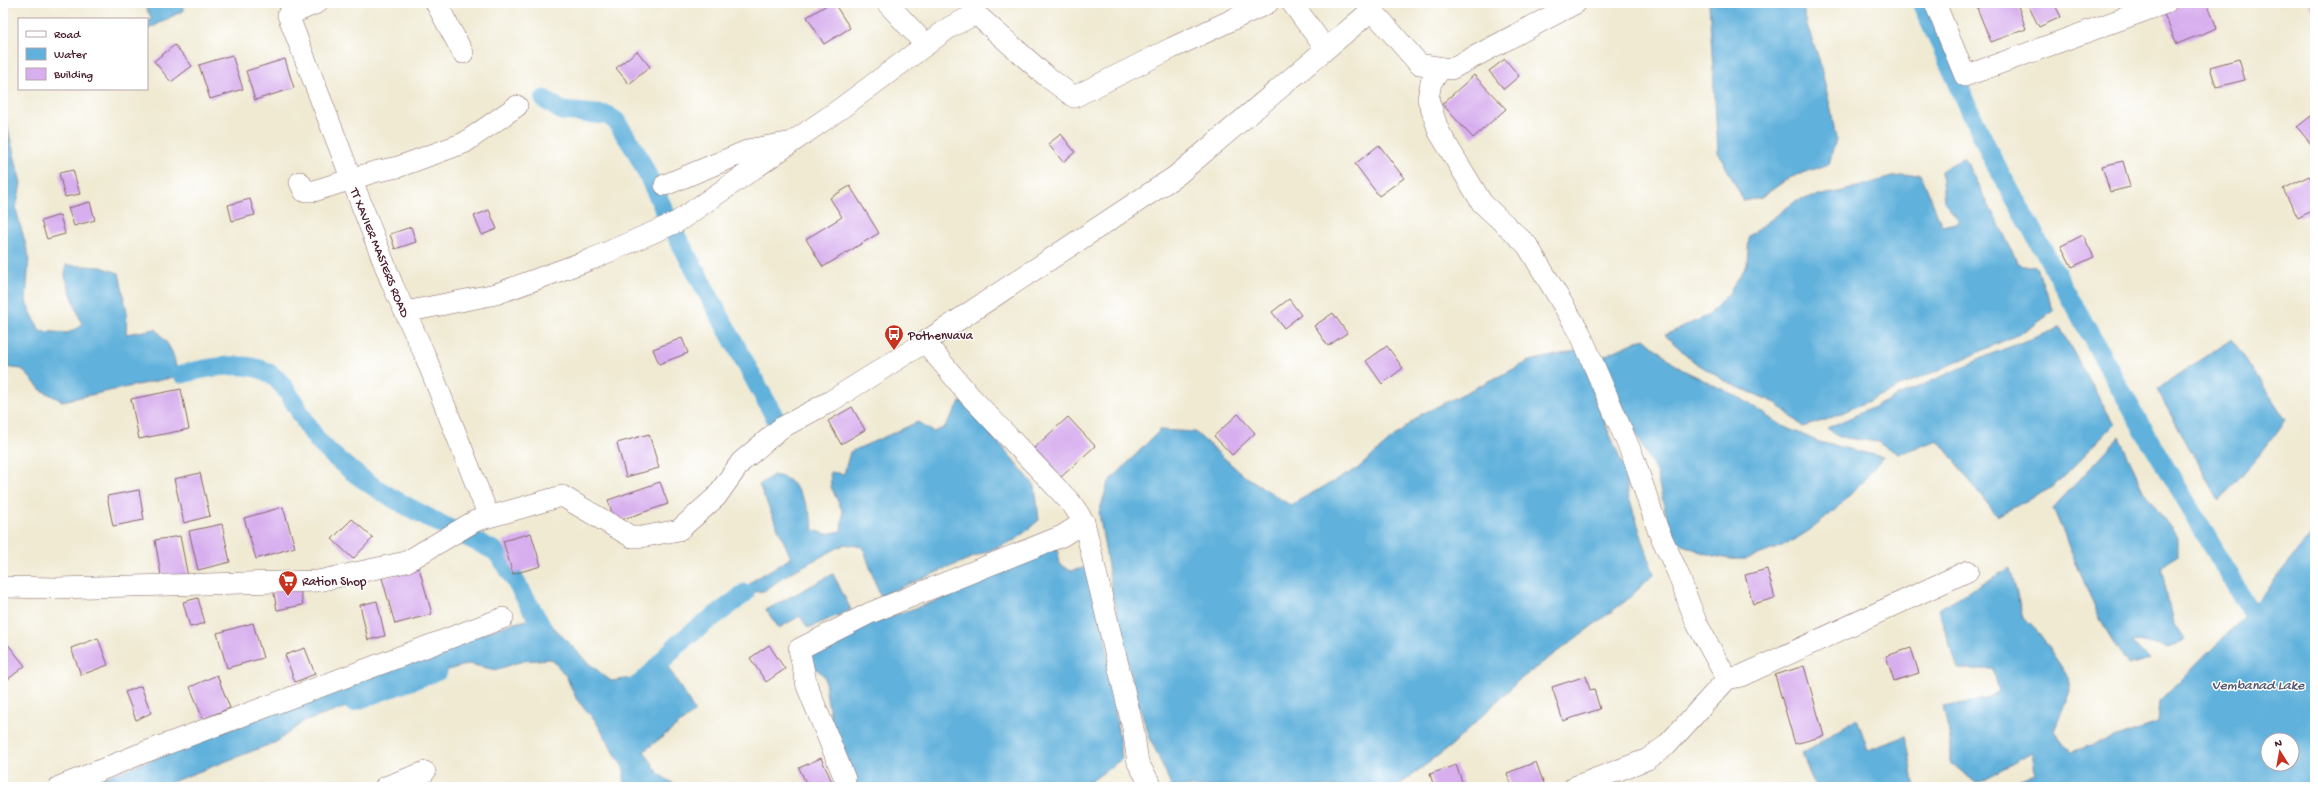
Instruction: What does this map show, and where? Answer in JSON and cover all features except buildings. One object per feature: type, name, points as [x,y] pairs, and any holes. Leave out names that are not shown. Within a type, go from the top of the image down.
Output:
[{"type":"street","points":[[436,3],[463,53]]},
{"type":"street","points":[[887,3],[926,45]]},
{"type":"street","points":[[405,312],[496,294],[592,259],[670,225],[794,141],[950,26],[976,14],[1046,76],[1074,97],[1172,48],[1268,3]]},
{"type":"street","points":[[1292,3],[1326,49]]},
{"type":"street","points":[[3,587],[58,588],[318,581],[406,562],[475,521],[562,496],[632,537],[641,537],[679,530],[716,497],[741,462],[781,428],[831,401],[925,342],[1176,176],[1326,49],[1369,7],[1419,64],[1451,69],[1576,3]]},
{"type":"street","points":[[1936,3],[1965,76],[2166,3]]},
{"type":"street","name":"TT XAVIER MASTERS ROAD","points":[[313,4],[288,15],[393,286],[424,353],[489,517]]},
{"type":"street","points":[[1442,68],[1431,82],[1428,99],[1439,132],[1482,203],[1527,245],[1580,333],[1634,459],[1658,530],[1677,571],[1696,622],[1727,679]]},
{"type":"street","points":[[300,182],[304,191],[314,191],[398,167],[464,143],[516,106]]},
{"type":"street","points":[[665,184],[752,149],[794,141]]},
{"type":"street","points":[[925,342],[969,395],[1072,504],[1084,522],[1132,728],[1138,763],[1152,787]]},
{"type":"street","points":[[845,779],[806,686],[798,649],[870,613],[1062,536],[1084,522]]},
{"type":"street","points":[[1574,787],[1648,759],[1667,745],[1727,679],[1741,676],[1968,571]]},
{"type":"street","points":[[58,787],[147,751],[503,618]]},
{"type":"street","points":[[385,787],[425,772]]},
{"type":"water","points":[[143,3],[180,3],[184,10],[148,29],[151,17]]},
{"type":"water","points":[[1709,3],[1802,3],[1807,25],[1819,59],[1836,139],[1829,164],[1789,178],[1760,198],[1744,201],[1718,152]]},
{"type":"water","points":[[3,109],[21,183],[16,209],[29,257],[26,302],[40,331],[68,333],[82,325],[65,276],[66,265],[101,267],[119,273],[127,312],[126,334],[156,329],[172,351],[176,370],[175,377],[62,401],[41,390],[22,369],[3,367]]},
{"type":"water","points":[[1964,157],[2018,264],[2036,267],[2054,311],[2026,331],[1826,420],[1803,427],[1776,403],[1728,383],[1693,361],[1665,335],[1709,315],[1729,293],[1747,265],[1749,236],[1797,200],[1843,191],[1892,177],[1921,174],[1942,226],[1960,222],[1944,201],[1941,171]]},
{"type":"water","points":[[2060,328],[2114,425],[2053,487],[1997,516],[1938,440],[1898,454],[1878,442],[1839,437],[1827,428],[1996,352]]},
{"type":"water","points":[[1644,338],[1681,369],[1742,399],[1783,426],[1819,442],[1883,457],[1858,487],[1831,514],[1801,536],[1784,545],[1746,559],[1727,559],[1672,541],[1656,472],[1597,359]]},
{"type":"water","points":[[2232,339],[2286,420],[2261,453],[2219,501],[2157,390]]},
{"type":"water","points":[[1580,350],[1600,411],[1626,473],[1628,495],[1654,574],[1627,600],[1518,681],[1451,746],[1396,787],[1172,787],[1150,738],[1134,691],[1112,590],[1099,513],[1108,483],[1160,430],[1195,432],[1242,474],[1290,505],[1357,469],[1420,415],[1530,361]]},
{"type":"water","points":[[961,401],[986,427],[1035,486],[1039,520],[1017,539],[880,596],[863,547],[845,544],[788,574],[764,591],[745,593],[752,581],[791,558],[759,485],[773,475],[787,479],[798,490],[806,503],[814,530],[826,534],[841,531],[843,512],[831,487],[830,472],[844,474],[850,452],[918,422],[933,432],[944,428]]},
{"type":"water","points":[[2119,437],[2147,496],[2178,538],[2178,556],[2161,566],[2172,620],[2184,639],[2169,648],[2139,641],[2132,642],[2150,660],[2128,666],[2100,620],[2053,508]]},
{"type":"water","name":"Vembanad Lake","points":[[2315,530],[2315,787],[2001,787],[2035,773],[2032,753],[1976,783],[1950,762],[1950,737],[1943,707],[1986,699],[1999,691],[1993,669],[1958,669],[1938,609],[2010,568],[2023,617],[2039,633],[2068,677],[2070,691],[2054,731],[2071,752],[2158,723],[2160,701],[2244,617]]},
{"type":"water","points":[[1056,542],[1060,564],[1071,571],[1091,566],[1104,628],[1122,759],[1083,787],[859,787],[836,734],[828,706],[825,677],[804,657],[856,628],[942,599],[989,572]]},
{"type":"water","points":[[833,574],[851,610],[808,628],[800,616],[779,628],[766,610]]},
{"type":"water","points":[[543,616],[587,662],[611,681],[640,677],[666,663],[695,712],[644,751],[659,774],[678,787],[624,787],[624,769],[595,720],[577,700],[566,676],[552,659],[522,661],[496,670],[469,664],[395,685],[341,709],[303,722],[276,742],[159,787],[79,787],[503,626]]},
{"type":"water","points":[[1857,718],[1868,750],[1906,736],[1915,787],[1815,787],[1802,754]]},
{"type":"waterway","points":[[1921,3],[1992,158],[2140,424],[2263,632]]},
{"type":"waterway","points":[[544,99],[562,111],[607,115],[616,121],[637,153],[678,239],[779,425]]},
{"type":"waterway","points":[[182,374],[211,368],[231,366],[260,369],[270,374],[287,392],[315,437],[341,462],[361,478],[404,505],[495,551],[506,565],[545,632]]},
{"type":"waterway","points":[[639,684],[645,680],[686,637],[745,593]]},
{"type":"waterway","points":[[352,702],[438,671]]},
{"type":"place","name":"Pothenvava","points":[[894,351]]},
{"type":"place","name":"Ration Shop","points":[[288,597]]}]
